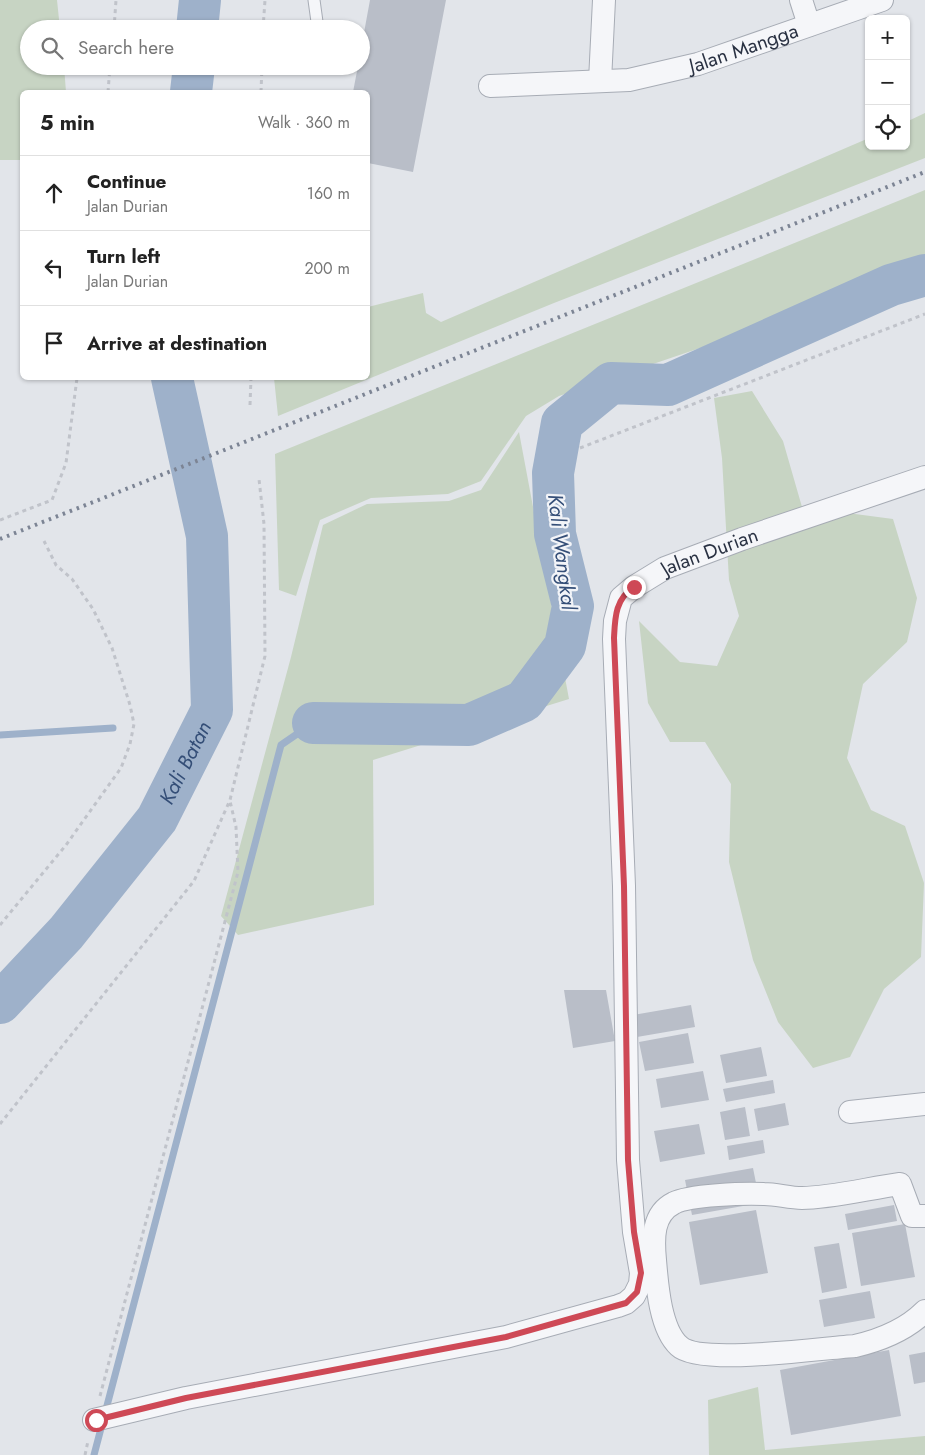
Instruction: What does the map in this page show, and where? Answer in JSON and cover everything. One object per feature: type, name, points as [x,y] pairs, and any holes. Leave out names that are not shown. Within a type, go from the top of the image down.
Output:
[{"type":"street","points":[[600,81],[604,0]]},
{"type":"street","points":[[801,0],[809,25]]},
{"type":"street","name":"Jalan Mangga","points":[[490,86],[629,80],[698,64],[882,0]]},
{"type":"street","name":"Jalan Durian","points":[[101,1418],[186,1398],[506,1337],[618,1306],[626,1303],[634,1296],[640,1284],[641,1273],[634,1232],[628,1160],[624,886],[614,638],[618,605],[626,592],[665,568],[742,539],[925,477]]},
{"type":"street","points":[[850,1112],[925,1104]]},
{"type":"street","points":[[925,1216],[912,1216],[900,1184],[802,1198],[764,1194],[688,1199],[675,1202],[663,1210],[654,1230],[654,1250],[657,1286],[667,1328],[679,1347],[691,1354],[719,1356],[854,1346],[874,1342],[893,1333],[925,1311]]},
{"type":"lane","points":[[314,0],[317,20]]},
{"type":"path","points":[[115,20],[116,0]]},
{"type":"path","points":[[264,20],[265,0]]},
{"type":"path","points":[[108,90],[109,75]]},
{"type":"path","points":[[261,90],[262,75]]},
{"type":"path","points":[[580,448],[925,314]]},
{"type":"path","points":[[0,520],[52,500],[66,463],[78,380]]},
{"type":"path","points":[[250,405],[251,380]]},
{"type":"path","points":[[0,1124],[194,881],[230,800],[265,656],[264,524],[258,479]]},
{"type":"path","points":[[0,925],[66,845],[121,768],[130,744],[134,724],[112,648],[97,617],[72,579],[56,564],[44,541]]},
{"type":"path","points":[[85,1455],[101,1418],[238,872],[236,827],[230,800]]},
{"type":"green space","points":[[0,0],[57,0],[59,20],[20,20],[20,75],[65,75],[66,90],[20,90],[20,160],[0,160]]},
{"type":"green space","points":[[925,113],[925,158],[554,303],[370,378],[370,306],[423,293],[426,313],[441,322],[865,140],[865,150],[910,150],[910,120]]},
{"type":"green space","points":[[925,190],[925,267],[785,319],[559,396],[526,416],[481,481],[448,494],[371,498],[320,520],[296,596],[279,590],[275,454]]},
{"type":"green space","points":[[274,380],[366,380],[278,416]]},
{"type":"green space","points":[[752,391],[783,441],[802,507],[893,519],[917,598],[907,642],[863,684],[847,758],[871,810],[905,826],[924,883],[921,957],[884,989],[850,1057],[813,1068],[778,1022],[753,960],[729,862],[731,784],[705,742],[670,742],[648,703],[639,621],[680,662],[717,666],[739,616],[729,580],[722,458],[714,398]]},
{"type":"green space","points":[[519,432],[569,699],[373,760],[374,905],[238,935],[221,916],[291,657],[323,525],[367,504],[449,501],[481,490]]},
{"type":"green space","points":[[758,1387],[765,1450],[925,1436],[925,1455],[709,1455],[708,1400]]},
{"type":"building","points":[[370,0],[446,0],[413,172],[370,163],[370,90],[353,90],[356,75],[370,75],[370,20],[366,20]]},
{"type":"building","points":[[564,990],[606,990],[615,1041],[573,1048]]},
{"type":"building","points":[[691,1005],[695,1027],[637,1037],[633,1015]]},
{"type":"building","points":[[688,1033],[694,1063],[645,1071],[639,1042]]},
{"type":"building","points":[[761,1047],[767,1076],[726,1083],[720,1055]]},
{"type":"building","points":[[703,1071],[709,1100],[661,1108],[656,1079]]},
{"type":"building","points":[[773,1080],[775,1093],[726,1102],[723,1089]]},
{"type":"building","points":[[785,1103],[789,1125],[758,1131],[754,1109]]},
{"type":"building","points":[[745,1107],[750,1136],[725,1140],[720,1112]]},
{"type":"building","points":[[699,1124],[705,1154],[660,1162],[654,1131]]},
{"type":"building","points":[[763,1140],[765,1153],[729,1160],[727,1146]]},
{"type":"building","points":[[753,1168],[760,1203],[692,1215],[685,1180]]},
{"type":"building","points":[[894,1205],[897,1221],[848,1230],[845,1214]]},
{"type":"building","points":[[756,1210],[768,1273],[700,1285],[689,1222]]},
{"type":"building","points":[[905,1224],[915,1277],[861,1286],[852,1233]]},
{"type":"building","points":[[839,1243],[847,1288],[822,1293],[814,1247]]},
{"type":"building","points":[[870,1291],[875,1318],[824,1327],[819,1300]]},
{"type":"building","points":[[889,1350],[901,1416],[791,1435],[780,1370]]},
{"type":"building","points":[[925,1352],[925,1382],[914,1384],[909,1355]]},
{"type":"waterway","name":"Kali Batan","points":[[198,20],[200,0]]},
{"type":"waterway","name":"Kali Batan","points":[[191,90],[193,75]]},
{"type":"waterway","name":"Kali Wangkal","points":[[313,723],[469,725],[524,701],[565,646],[573,606],[555,534],[553,473],[562,423],[611,383],[668,385],[891,285],[925,275]]},
{"type":"waterway","name":"Kali Batan","points":[[0,1003],[66,933],[157,819],[212,710],[207,536],[172,380]]},
{"type":"waterway","points":[[94,1455],[281,745],[313,723]]},
{"type":"waterway","points":[[0,735],[113,728]]},
{"type":"railway","points":[[0,539],[925,172]]},
{"type":"route","points":[[96,1420],[186,1398],[368,1365],[506,1337],[618,1306],[631,1300],[637,1292],[641,1273],[634,1232],[628,1160],[624,886],[614,638],[618,605],[626,592],[634,587]]}]
